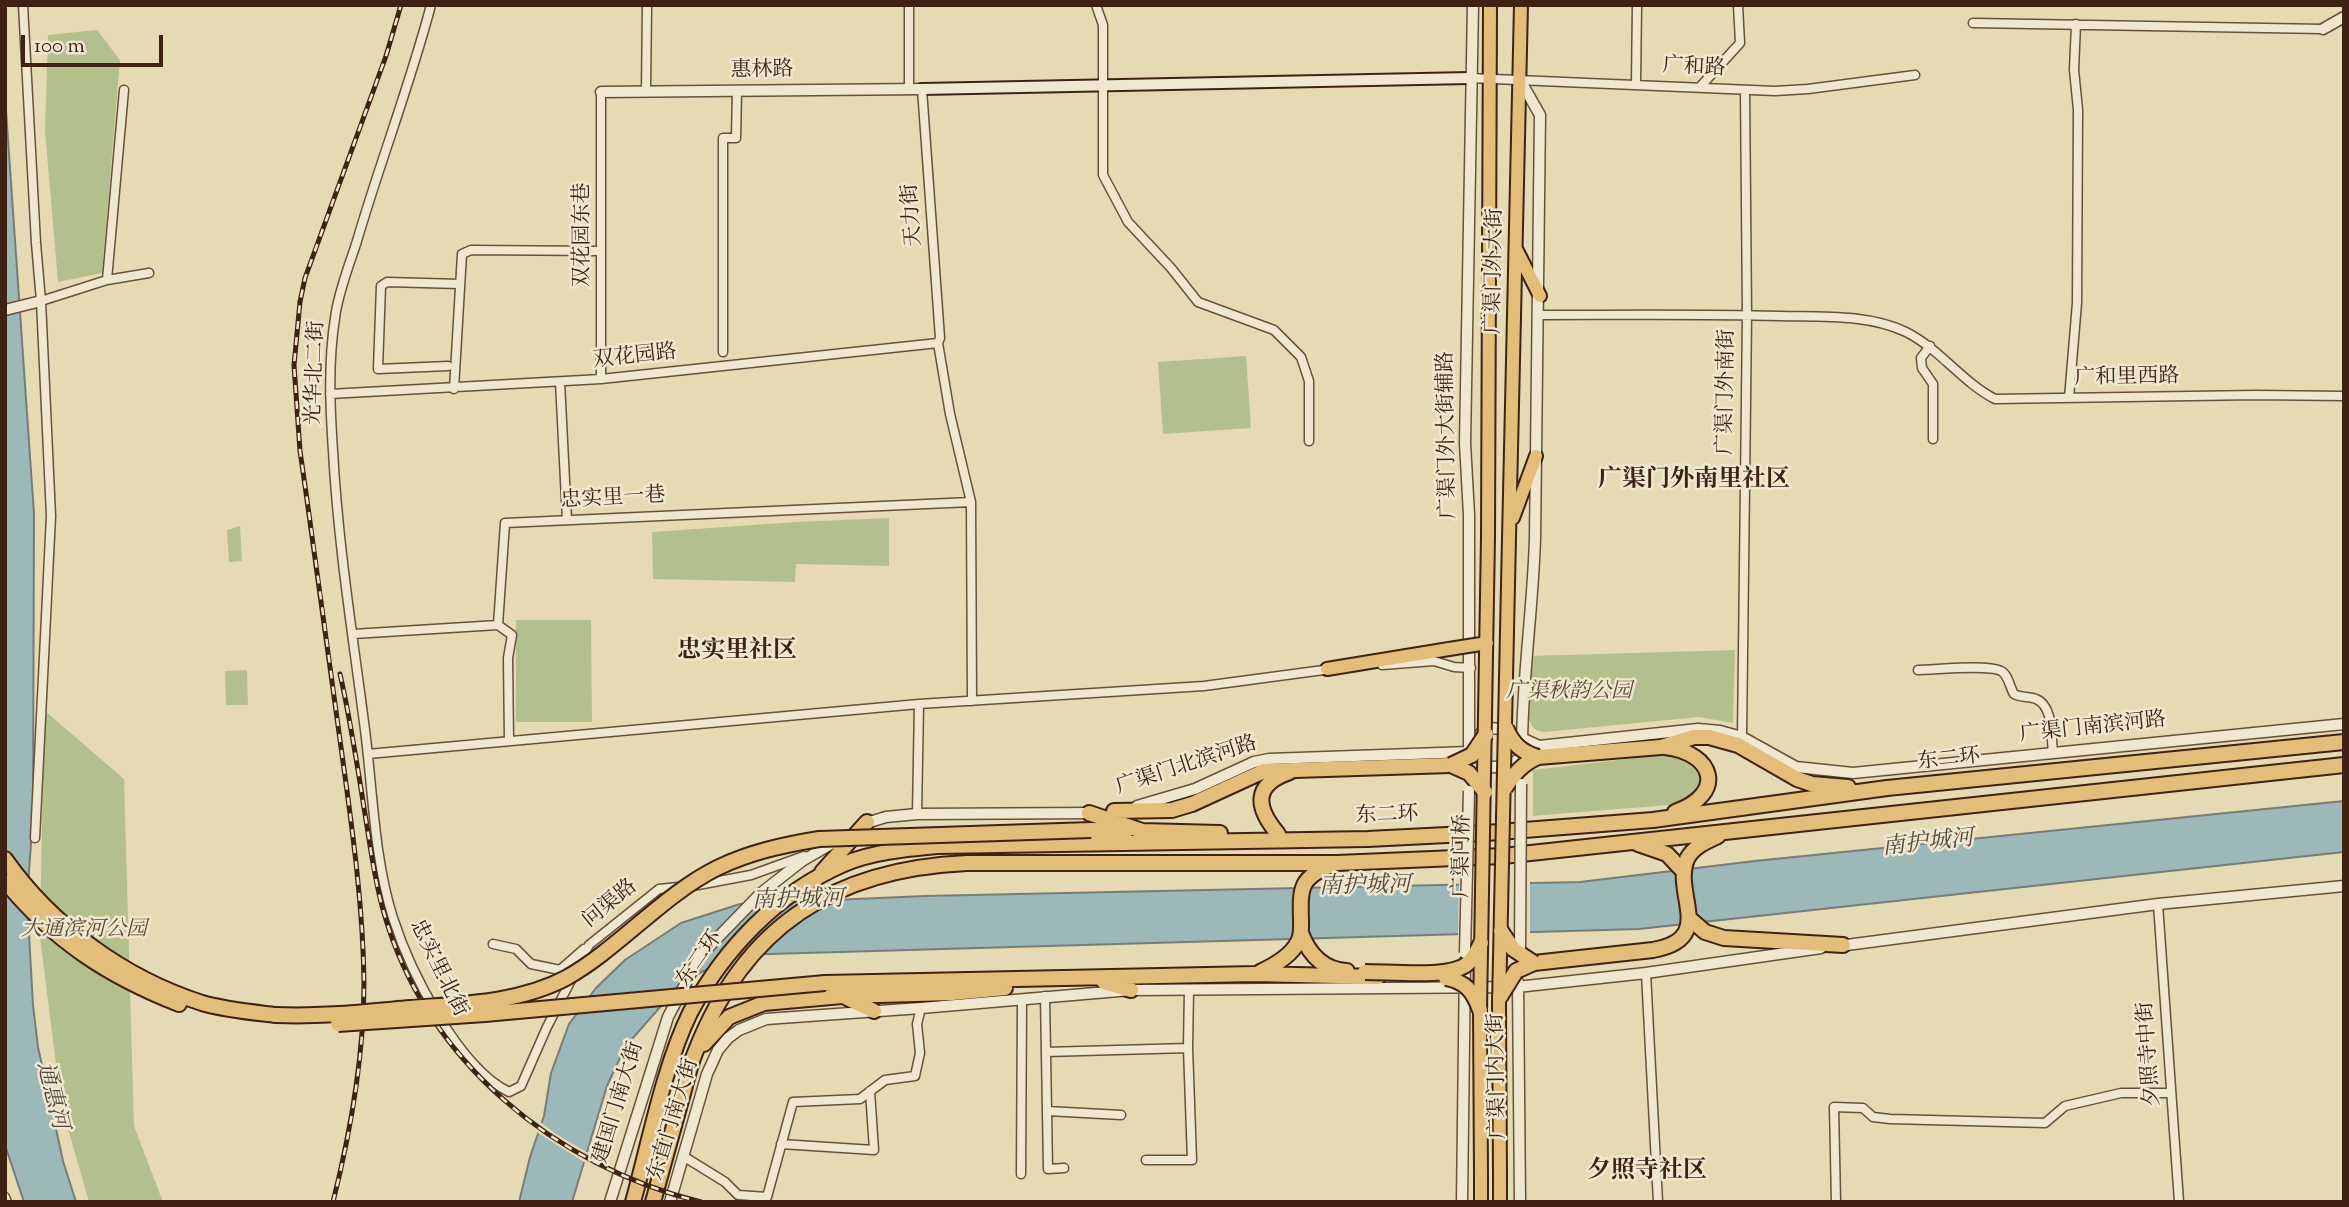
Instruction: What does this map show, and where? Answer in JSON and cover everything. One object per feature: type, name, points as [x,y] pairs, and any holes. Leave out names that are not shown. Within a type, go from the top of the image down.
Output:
[{"type":"highway","points":[[1506,728],[1515,745],[1526,754],[1538,758]]},
{"type":"highway","points":[[1114,811],[1172,810],[1221,793],[1264,771],[1451,765],[1472,755],[1486,734]]},
{"type":"highway","points":[[1661,747],[1694,737],[1717,738],[1738,745],[1797,779],[1812,784],[1887,788]]},
{"type":"highway","name":"东二环","points":[[633,1202],[676,1051],[689,1015],[715,970],[749,930],[783,900],[844,864],[877,854],[938,846],[1368,839],[1486,833],[1653,820],[1887,788],[2344,742]]},
{"type":"highway","points":[[1505,789],[1516,772],[1526,763],[1538,758],[1661,747],[1679,749],[1696,758],[1708,774],[1705,793],[1697,802],[1653,820]]},
{"type":"highway","points":[[1451,765],[1469,774],[1485,792]]},
{"type":"highway","name":"东二环","points":[[653,1202],[694,1055],[710,1017],[736,973],[795,915],[861,880],[895,871],[933,864],[967,863],[1337,863],[1503,856],[2344,765]]},
{"type":"highway","points":[[1278,834],[1266,820],[1261,808],[1261,796],[1265,788],[1280,776],[1300,769]]},
{"type":"highway","points":[[1089,813],[1142,831]]},
{"type":"highway","points":[[816,879],[867,822]]},
{"type":"highway","points":[[5,859],[31,894],[52,914],[99,951],[151,981],[204,1003],[237,1011],[307,1017],[484,1002],[523,994],[565,978],[714,869],[748,854],[785,844],[819,839],[1091,830],[1368,839]]},
{"type":"highway","points":[[1500,997],[1516,971],[1534,963],[1661,948],[1677,941],[1684,934],[1689,918],[1684,872],[1687,858],[1701,844],[1732,830]]},
{"type":"highway","points":[[1633,842],[1667,854],[1684,872]]},
{"type":"highway","points":[[1255,974],[1283,959],[1298,943],[1301,933],[1300,891],[1309,876],[1337,863]]},
{"type":"highway","points":[[5,881],[50,929],[81,955],[122,979],[185,1006],[248,1021],[307,1025],[393,1021],[825,983],[1255,974],[1446,978],[1466,985],[1474,993],[1480,1010]]},
{"type":"highway","points":[[1689,918],[1705,932],[1724,938],[1843,945]]},
{"type":"highway","points":[[1501,930],[1513,949],[1534,963]]},
{"type":"highway","points":[[1301,933],[1314,958],[1340,971],[1446,972],[1461,968],[1473,959],[1482,943]]},
{"type":"highway","points":[[1093,978],[1131,990]]},
{"type":"highway","points":[[694,1055],[729,1017],[764,1003],[842,996],[1007,988],[1041,980]]},
{"type":"highway","points":[[842,996],[874,1010]]},
{"type":"main road","name":"广渠门外大街","points":[[1488,537],[1490,5]]},
{"type":"main road","name":"广渠门外大街","points":[[1509,533],[1521,5]]},
{"type":"main road","points":[[922,89],[1470,78]]},
{"type":"main road","points":[[1515,248],[1540,296]]},
{"type":"main road","points":[[1509,533],[1536,456]]},
{"type":"main road","name":"广渠门桥","points":[[1500,1202],[1500,997],[1509,533]]},
{"type":"main road","name":"广渠门桥","points":[[1481,1202],[1480,1010],[1488,537]]},
{"type":"main road","points":[[1327,669],[1487,643]]},
{"type":"street","points":[[23,5],[51,516],[35,838]]},
{"type":"street","name":"光华北二街","points":[[368,754],[336,504],[330,394],[335,315],[432,5]]},
{"type":"street","points":[[646,92],[647,5]]},
{"type":"street","points":[[909,5],[909,89]]},
{"type":"street","points":[[1096,5],[1103,25],[1104,175],[1128,222],[1198,302],[1274,330],[1301,357],[1308,381],[1308,441]]},
{"type":"street","points":[[1470,78],[1473,5]]},
{"type":"street","points":[[1636,84],[1637,5]]},
{"type":"street","points":[[1700,86],[1740,43],[1738,5]]},
{"type":"street","points":[[1973,23],[2323,29],[2344,17]]},
{"type":"street","points":[[2069,398],[2077,303],[2078,110],[2074,70],[2076,24]]},
{"type":"street","name":"广和路","points":[[1470,78],[1745,90],[1808,89],[1915,75]]},
{"type":"street","name":"广渠门外大街辅路","points":[[1469,791],[1471,668],[1465,443],[1470,78]]},
{"type":"street","points":[[1520,79],[1540,115],[1540,316],[1533,597],[1522,700],[1522,739],[1522,757],[1502,767],[1480,766],[1469,755],[1481,733],[1489,729],[1502,729],[1522,739]]},
{"type":"street","name":"惠林路","points":[[601,92],[922,89]]},
{"type":"street","name":"天力街","points":[[922,89],[939,341],[950,414],[971,502],[972,701]]},
{"type":"street","points":[[107,280],[124,90]]},
{"type":"street","name":"广渠门外南街","points":[[1742,737],[1747,316],[1745,90]]},
{"type":"street","points":[[723,352],[723,138],[736,138],[737,91]]},
{"type":"street","name":"双花园东巷","points":[[601,92],[601,379]]},
{"type":"street","points":[[454,389],[462,254],[471,250],[601,251]]},
{"type":"street","points":[[5,310],[107,280],[149,274]]},
{"type":"street","points":[[448,366],[378,369],[381,286],[387,282],[460,284]]},
{"type":"street","name":"广和里西路","points":[[1540,316],[1747,316],[1864,320],[1906,332],[1930,346],[1979,391],[1995,399],[2344,396]]},
{"type":"street","name":"双花园路","points":[[330,394],[601,379],[939,341]]},
{"type":"street","points":[[1930,346],[1921,358],[1922,368],[1933,384],[1933,439]]},
{"type":"street","points":[[560,382],[567,520]]},
{"type":"street","name":"忠实里一巷","points":[[498,625],[505,523],[971,502]]},
{"type":"street","points":[[353,634],[498,625],[512,635],[508,658],[509,741]]},
{"type":"street","points":[[368,754],[919,704],[1204,686],[1327,669],[1434,662],[1471,668]]},
{"type":"street","points":[[1918,670],[1988,668],[2001,671],[2014,694],[2022,698],[2036,699],[2045,705],[2053,753]]},
{"type":"street","points":[[917,814],[919,704]]},
{"type":"street","name":"广渠门南滨河路","points":[[1522,739],[1539,746],[1698,729],[1720,730],[1742,737],[1796,767],[1853,773],[2344,724]]},
{"type":"street","name":"忠实里北街","points":[[368,754],[378,848],[393,917],[417,978],[463,1051],[498,1086],[509,1092]]},
{"type":"street","name":"广渠门北滨河路","points":[[803,861],[867,822],[917,814],[1114,811],[1195,789],[1254,762],[1269,759],[1469,755]]},
{"type":"street","name":"广渠门内大街","points":[[1520,1202],[1517,987],[1520,950],[1522,757]]},
{"type":"street","name":"广渠门桥","points":[[1465,953],[1469,791]]},
{"type":"street","name":"问渠路","points":[[509,1092],[521,1086],[547,1027],[589,945],[659,889],[751,875],[818,852]]},
{"type":"street","name":"建国门南大街","points":[[610,1202],[668,1017],[700,956],[761,893],[803,861]]},
{"type":"street","points":[[874,1010],[921,1009],[1131,990],[1517,987],[1646,973],[2158,904],[2344,886]]},
{"type":"street","name":"夕照寺中街","points":[[2158,904],[2179,1202]]},
{"type":"street","points":[[493,944],[516,949],[531,964],[560,970],[589,945]]},
{"type":"street","name":"广渠门内大街","points":[[1462,1202],[1465,953]]},
{"type":"street","points":[[1646,973],[1657,1202]]},
{"type":"street","points":[[1146,1160],[1192,1160],[1189,990]]},
{"type":"street","points":[[1045,996],[1048,1169],[1064,1168]]},
{"type":"street","points":[[1021,1174],[1022,1000]]},
{"type":"street","points":[[683,1156],[725,1182],[738,1195],[767,1197],[793,1102],[860,1099],[885,1080],[915,1076],[920,1054],[917,1024],[921,1009]]},
{"type":"street","name":"东直门南大街","points":[[670,1202],[708,1074],[718,1050],[728,1038],[752,1022],[766,1018],[874,1010]]},
{"type":"street","points":[[1046,1052],[1188,1048]]},
{"type":"street","points":[[781,1144],[874,1150],[870,1091]]},
{"type":"street","points":[[1836,1202],[1834,1107],[1863,1108],[1873,1117],[1890,1119],[2045,1123],[2065,1106],[2120,1093],[2171,1093]]},
{"type":"street","points":[[1047,1111],[1121,1115]]},
{"type":"green space","points":[[97,30],[120,60],[102,273],[58,282],[45,131],[48,35]]},
{"type":"green space","points":[[1246,356],[1251,428],[1163,434],[1158,362]]},
{"type":"green space","points":[[889,518],[889,566],[796,564],[795,582],[653,579],[652,532]]},
{"type":"green space","points":[[240,526],[242,561],[229,562],[227,530]]},
{"type":"green space","points":[[516,620],[591,620],[592,722],[516,722]]},
{"type":"green space","name":"广渠秋韵公园","points":[[1735,650],[1733,723],[1699,717],[1544,732],[1531,725],[1530,656]]},
{"type":"green space","points":[[247,670],[248,705],[226,705],[225,671]]},
{"type":"green space","name":"大通滨河公园","points":[[44,710],[124,779],[134,1126],[163,1202],[89,1202],[61,1104],[40,937]]},
{"type":"green space","points":[[1677,753],[1697,765],[1701,774],[1700,788],[1681,804],[1533,816],[1533,770]]},
{"type":"water","points":[[5,96],[34,514],[33,816],[27,899],[33,1005],[38,1047],[63,1161],[76,1202],[24,1202],[5,1145]]},
{"type":"water","name":"南护城河","points":[[2344,801],[2344,852],[1639,929],[735,955],[682,982],[625,1047],[607,1086],[572,1202],[519,1202],[544,1116],[551,1073],[569,1024],[596,988],[625,960],[681,923],[740,904],[925,896],[1580,882],[1755,861]]},
{"type":"pier","points":[[1530,880],[1530,936],[1458,938],[1459,881]]},
{"type":"pier","points":[[539,1121],[590,1154],[587,1164],[535,1131]]},
{"type":"railway","points":[[333,1202],[351,1121],[359,1066],[363,952],[352,830],[300,451],[294,365],[305,278],[386,56],[401,5]]},
{"type":"railway","points":[[340,674],[381,902],[404,966],[431,1016],[464,1060],[504,1100],[548,1134],[596,1162],[647,1185],[701,1202]]},
{"type":"district","name":"广渠门外南里社区","points":[[1694,482]]},
{"type":"district","name":"忠实里社区","points":[[737,653]]},
{"type":"district","name":"夕照寺社区","points":[[1647,1173]]},
{"type":"water label","name":"通惠河","points":[[50,1096]]}]
